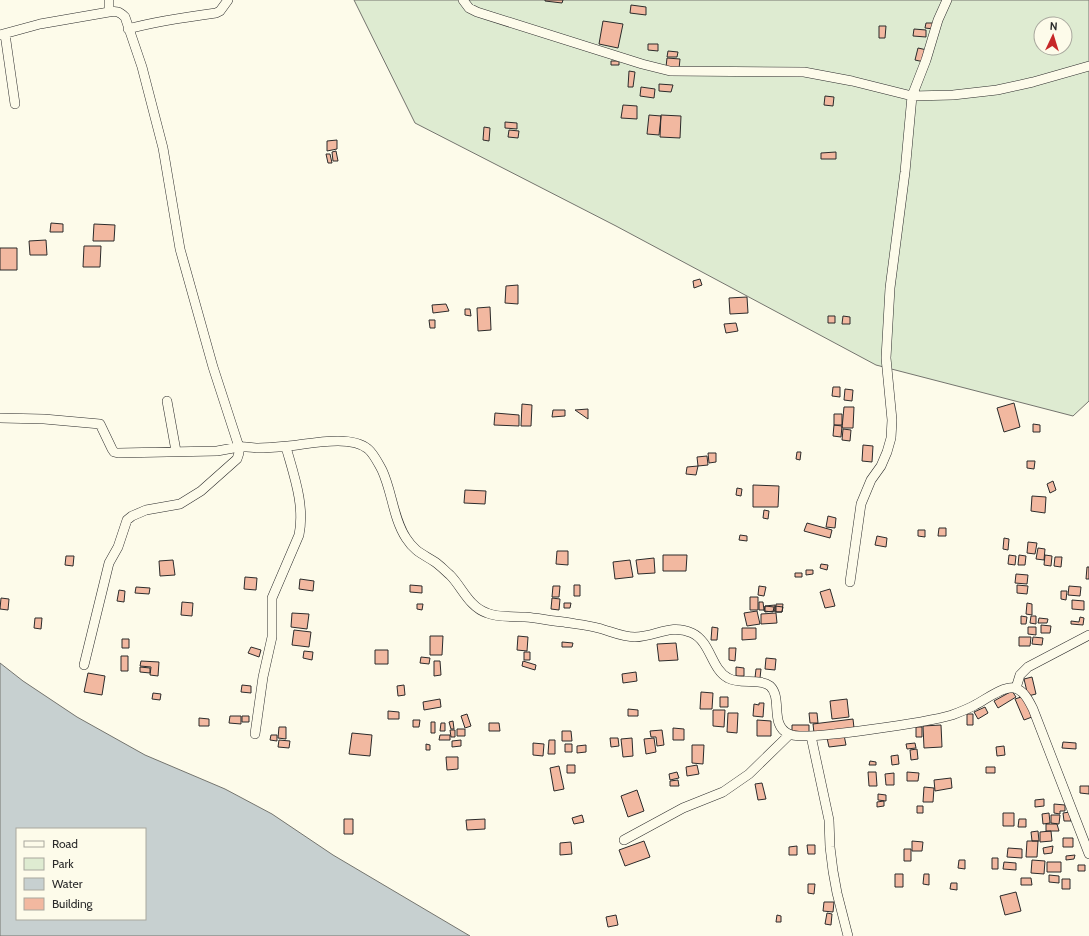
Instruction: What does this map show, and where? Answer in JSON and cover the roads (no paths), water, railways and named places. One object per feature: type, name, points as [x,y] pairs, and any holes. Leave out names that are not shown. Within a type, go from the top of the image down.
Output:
[{"type":"street","points":[[109,0],[109,12]]},
{"type":"street","points":[[128,29],[148,23],[216,13],[220,11],[228,0]]},
{"type":"street","points":[[463,0],[469,8],[477,12],[642,64],[670,71],[804,72],[852,81],[912,96],[953,95],[997,90],[1033,82],[1089,66]]},
{"type":"street","points":[[850,582],[862,504],[871,480],[884,459],[891,438],[892,420],[886,358],[890,288],[905,172],[912,96],[946,0]]},
{"type":"street","points":[[15,104],[3,35],[40,24],[109,12],[120,12],[125,17],[142,67],[162,148],[180,249],[213,367],[239,447],[237,459],[201,491],[180,504],[146,510],[132,516],[127,520],[118,547],[110,563],[84,664]]},
{"type":"street","points":[[167,401],[176,451]]},
{"type":"street","points":[[0,418],[100,424],[114,452],[118,453],[217,451],[239,447],[255,448],[286,446],[327,441],[358,444],[368,448],[382,470],[391,494],[399,525],[406,539],[417,552],[436,563],[452,578],[475,606],[486,613],[500,616],[525,617],[598,628],[613,633],[635,637],[666,629],[684,630],[696,634],[706,646],[721,672],[728,678],[740,682],[761,683],[770,686],[775,695],[777,718],[781,728],[789,735],[811,736],[896,726],[951,715],[972,707],[1004,689],[1016,688],[1025,695],[1034,709],[1089,854]]},
{"type":"street","points":[[255,734],[263,677],[272,637],[272,598],[299,536],[301,524],[300,497],[286,446]]},
{"type":"street","points":[[1016,688],[1020,675],[1028,667],[1089,635]]},
{"type":"street","points":[[624,840],[683,808],[723,792],[749,774],[789,735]]},
{"type":"street","points":[[811,736],[829,820],[833,871],[837,893],[848,936]]},
{"type":"water","points":[[0,663],[23,681],[77,717],[145,755],[225,789],[272,814],[333,855],[470,936],[0,936]]}]
